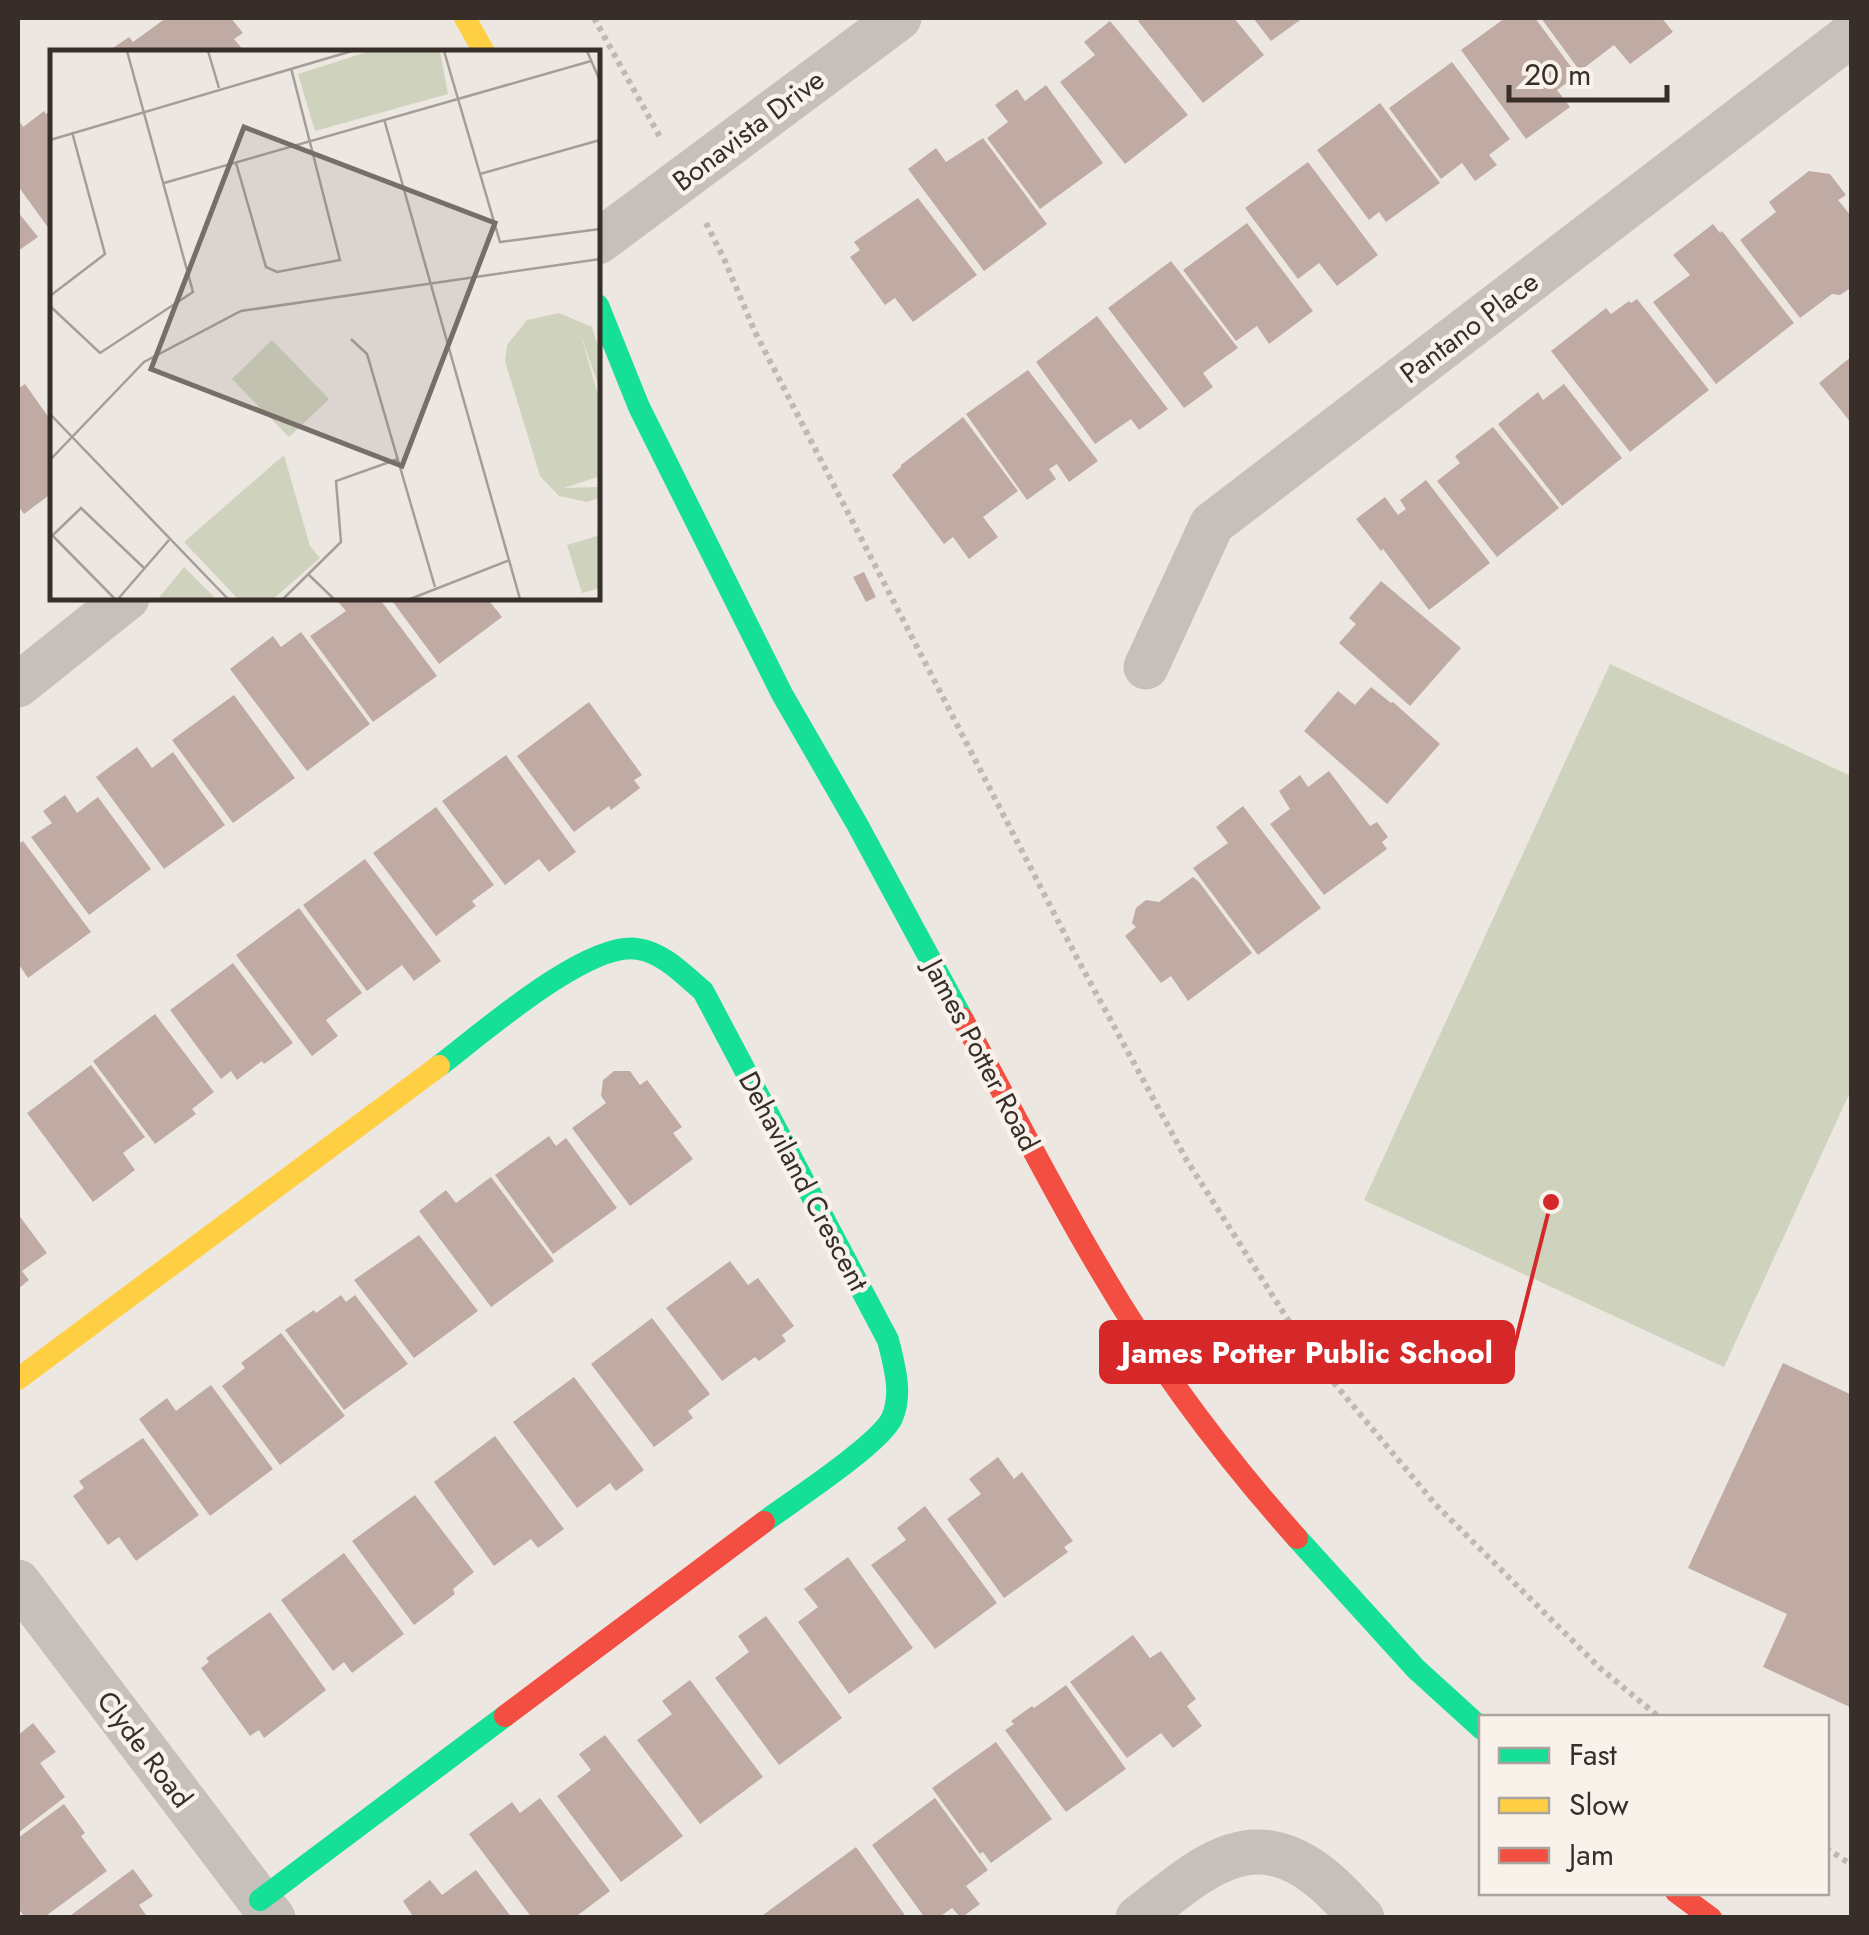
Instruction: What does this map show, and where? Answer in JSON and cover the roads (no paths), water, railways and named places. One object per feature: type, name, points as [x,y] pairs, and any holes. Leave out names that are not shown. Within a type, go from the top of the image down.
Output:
[{"type":"street","points":[[465,18],[483,50]]},
{"type":"street","name":"Bonavista Drive","points":[[600,241],[899,18]]},
{"type":"street","name":"Pantano Place","points":[[1146,667],[1212,524],[1845,50]]},
{"type":"street","name":"James Potter Road","points":[[600,310],[639,407],[782,694],[1102,1274],[1172,1381],[1248,1483],[1416,1668],[1479,1726]]},
{"type":"street","points":[[18,685],[124,600]]},
{"type":"street","name":"Dehaviland Crescent","points":[[18,1379],[558,976],[619,946],[646,950],[666,960],[703,991],[888,1340],[898,1376],[896,1404],[887,1427],[266,1909]]},
{"type":"street","name":"Clyde Road","points":[[18,1582],[266,1909]]},
{"type":"street","points":[[1138,1918],[1216,1862],[1239,1852],[1262,1851],[1289,1858],[1318,1875],[1362,1918]]},
{"type":"street","points":[[1680,1895],[1711,1918]]},
{"type":"place","name":"James Potter Public School","points":[[1551,1202]]}]
